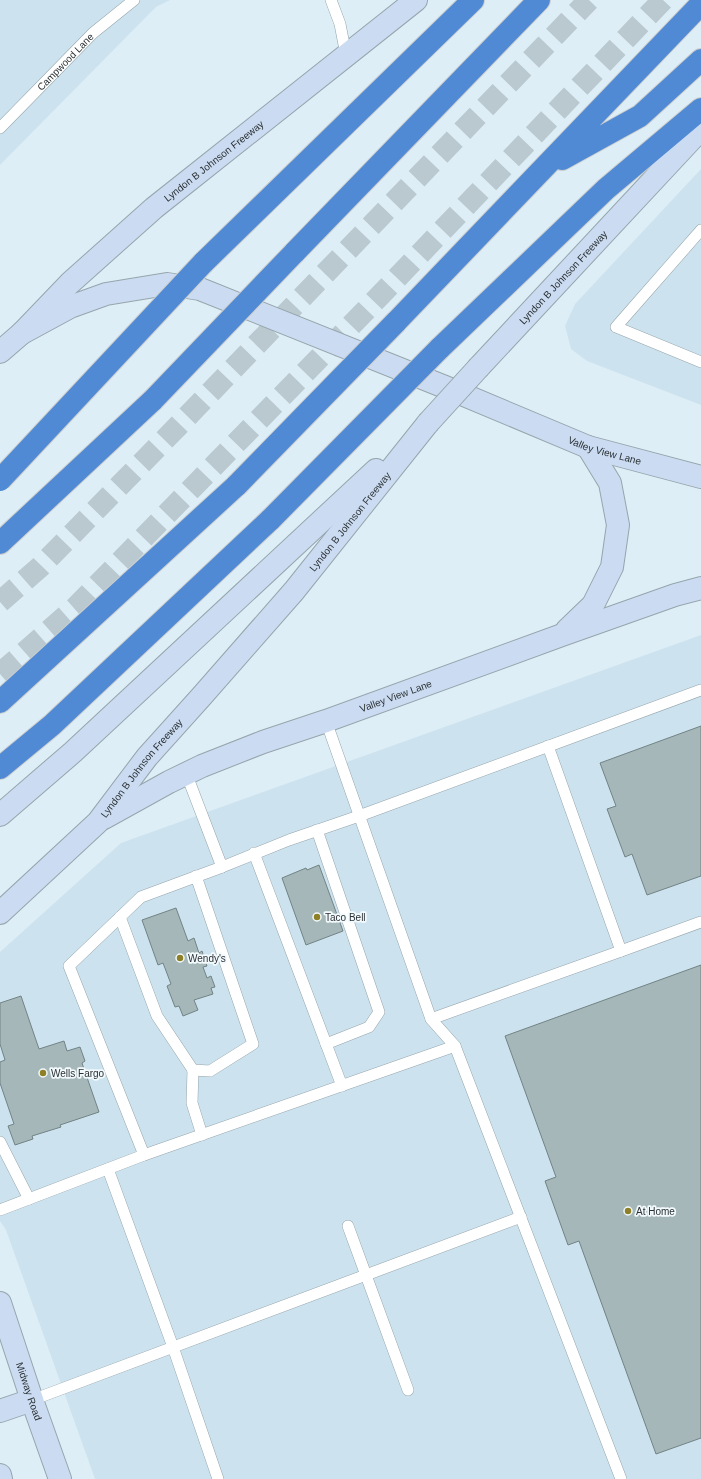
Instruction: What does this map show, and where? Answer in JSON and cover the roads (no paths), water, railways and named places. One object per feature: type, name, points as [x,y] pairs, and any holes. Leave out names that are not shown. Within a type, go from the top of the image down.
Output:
[{"type":"highway","points":[[0,480],[203,263],[473,0]]},
{"type":"highway","points":[[0,543],[153,400],[539,0]]},
{"type":"highway","points":[[0,702],[237,485],[544,170],[701,4]]},
{"type":"highway","points":[[544,170],[640,116],[701,60]]},
{"type":"highway","points":[[0,768],[52,725],[270,519],[439,349],[606,189],[701,109]]},
{"type":"main road","name":"Lyndon B Johnson Freeway","points":[[0,352],[22,333],[70,283],[154,208],[416,0]]},
{"type":"main road","name":"Lyndon B Johnson Freeway","points":[[0,913],[98,822],[147,756],[206,692],[294,591],[428,423],[701,129]]},
{"type":"main road","name":"Lyndon B Johnson Freeway","points":[[22,333],[70,308],[106,294],[167,284],[200,289],[445,387]]},
{"type":"main road","name":"Valley View Lane","points":[[445,387],[588,447],[701,477]]},
{"type":"main road","points":[[0,815],[79,747],[428,423]]},
{"type":"main road","points":[[562,635],[593,605],[612,567],[618,525],[610,483],[588,447]]},
{"type":"main road","name":"Valley View Lane","points":[[98,822],[202,766],[263,742],[326,721],[562,635],[701,588]]},
{"type":"main road","name":"Midway Road","points":[[0,1303],[60,1479]]},
{"type":"main road","points":[[0,1411],[32,1400]]},
{"type":"main road","points":[[0,1475],[2,1479]]},
{"type":"lane","name":"Campwood Lane","points":[[2,122],[93,33],[134,0]]},
{"type":"lane","points":[[331,0],[340,24],[346,55]]},
{"type":"lane","points":[[701,230],[616,327],[701,362]]},
{"type":"lane","points":[[144,1155],[69,966],[141,897],[317,830],[359,816],[701,690]]},
{"type":"lane","points":[[326,721],[431,1019],[455,1046],[621,1479]]},
{"type":"lane","points":[[548,746],[622,951]]},
{"type":"lane","points":[[186,774],[222,866]]},
{"type":"lane","points":[[317,830],[378,1012],[369,1027],[326,1044]]},
{"type":"lane","points":[[254,854],[342,1086]]},
{"type":"lane","points":[[193,1070],[210,1071],[253,1044],[196,876]]},
{"type":"lane","points":[[120,917],[157,1016],[193,1070],[192,1103],[202,1135]]},
{"type":"lane","points":[[431,1019],[701,922]]},
{"type":"lane","points":[[0,1210],[144,1155],[455,1046]]},
{"type":"lane","points":[[0,1142],[29,1199]]},
{"type":"lane","points":[[108,1169],[173,1347],[218,1479]]},
{"type":"lane","points":[[32,1400],[521,1217]]},
{"type":"lane","points":[[348,1226],[408,1390]]},
{"type":"tunnel","points":[[0,602],[40,567],[178,426],[589,0]]},
{"type":"tunnel","points":[[0,674],[76,607],[370,306],[663,0]]},
{"type":"place","name":"Taco Bell","points":[[317,917]]},
{"type":"place","name":"Wendy's","points":[[180,958]]},
{"type":"place","name":"Wells Fargo","points":[[43,1073]]},
{"type":"place","name":"At Home","points":[[628,1211]]}]
